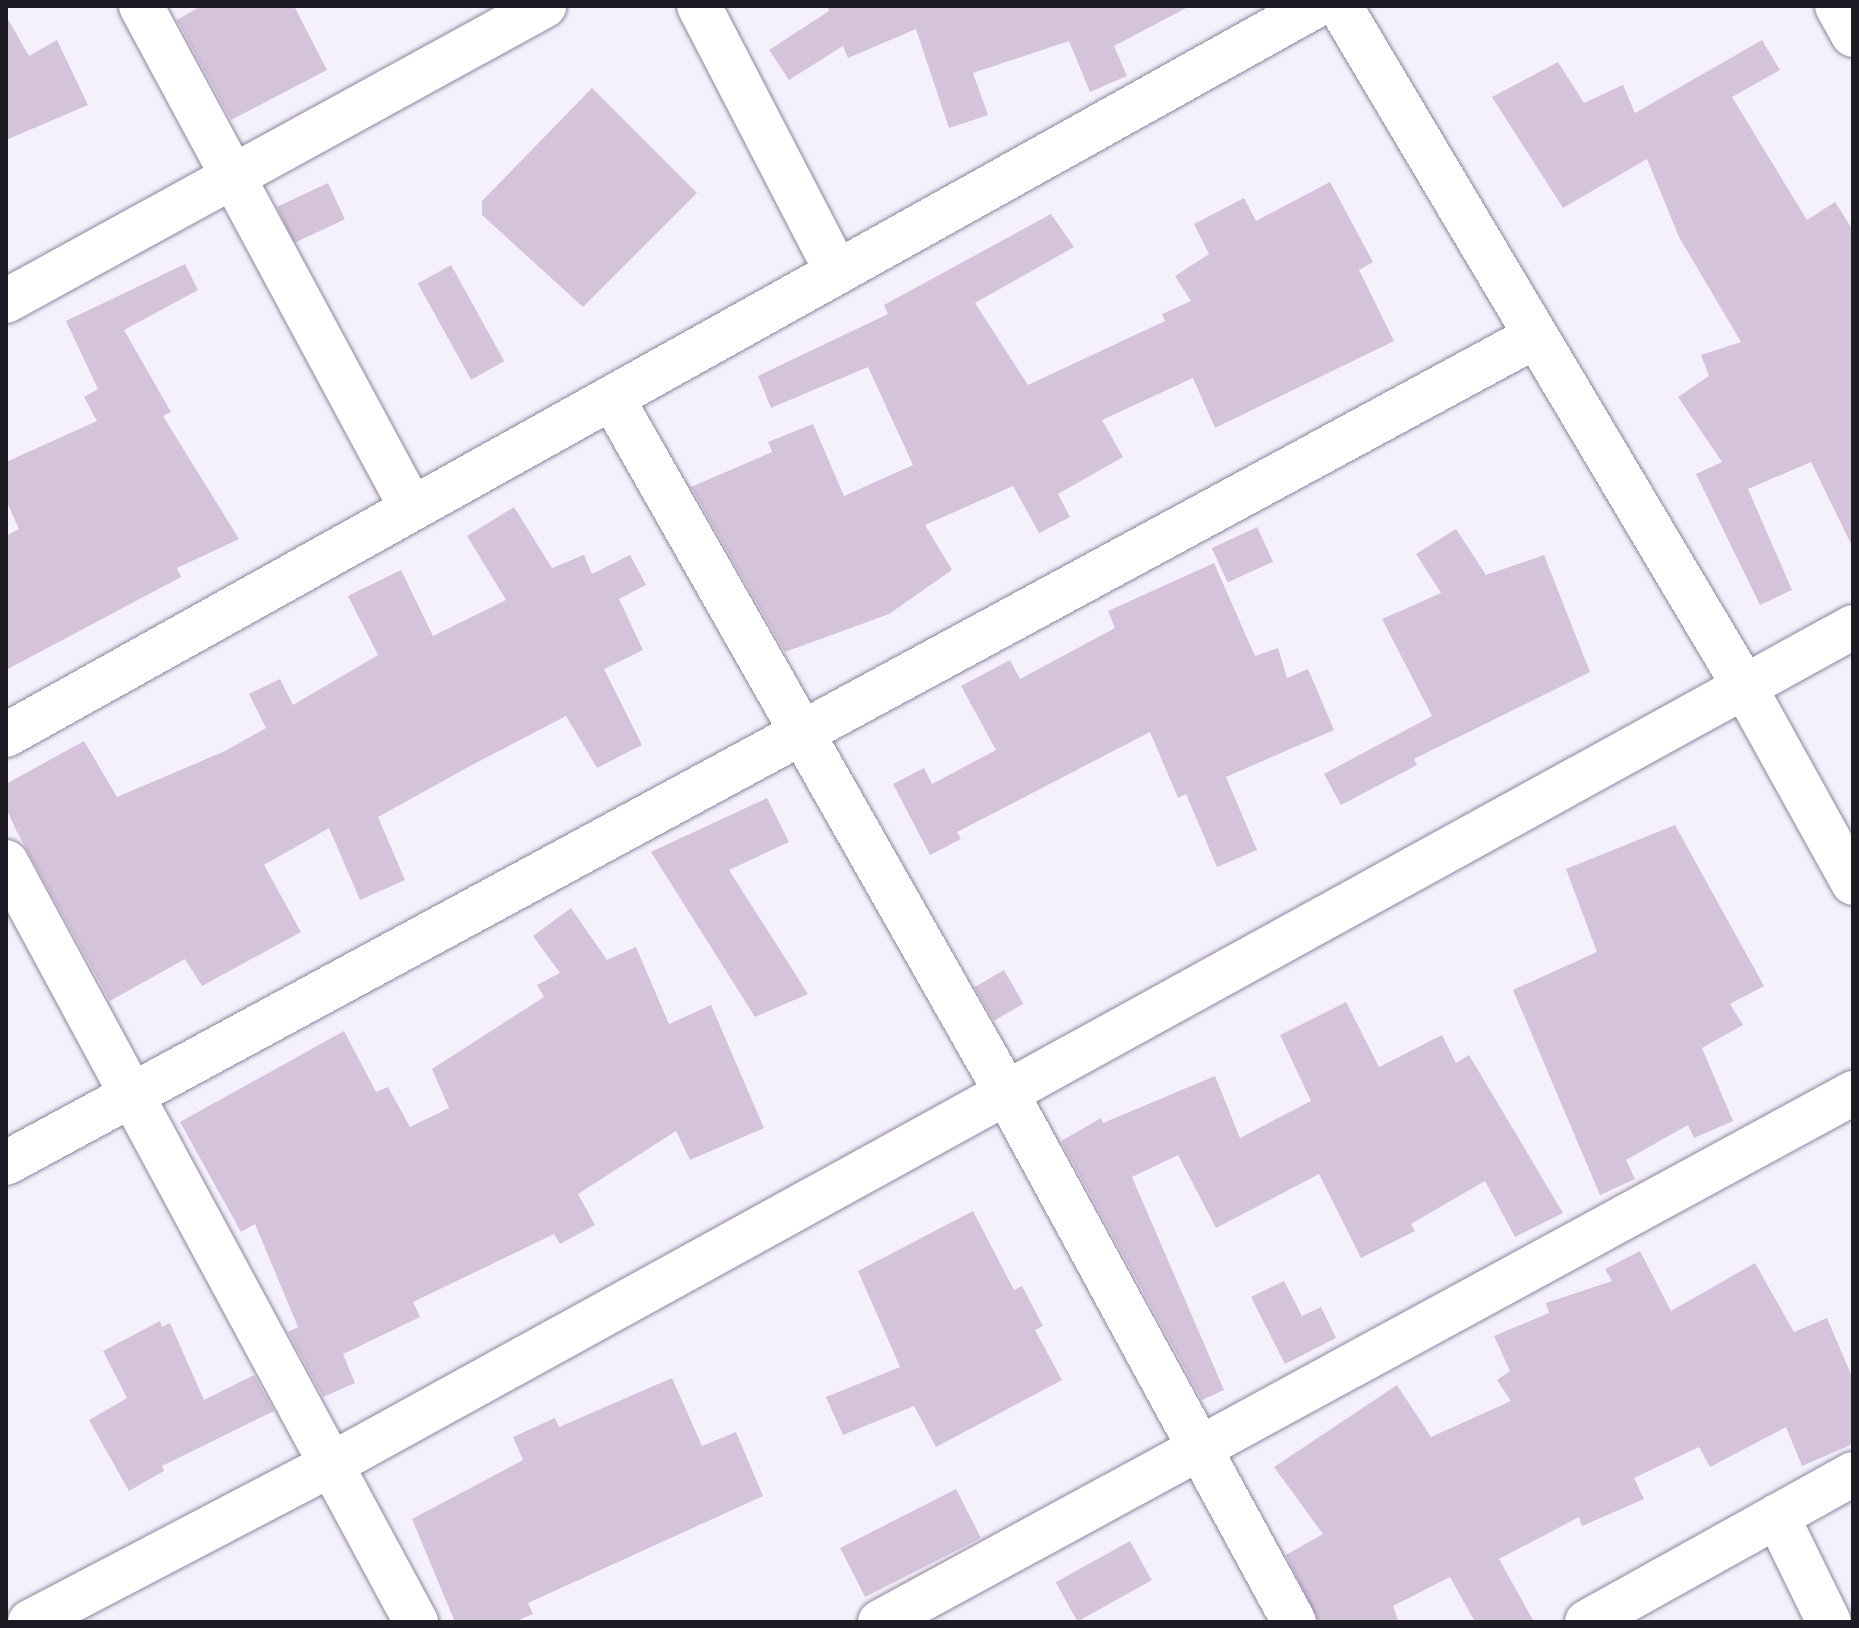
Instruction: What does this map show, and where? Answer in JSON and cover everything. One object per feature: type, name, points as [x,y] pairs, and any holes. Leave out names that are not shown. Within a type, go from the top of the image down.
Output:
[{"type":"street","points":[[141,6],[412,509]]},
{"type":"street","points":[[6,301],[544,6]]},
{"type":"street","points":[[699,6],[837,272]]},
{"type":"street","points":[[6,735],[1315,6]]},
{"type":"street","points":[[1340,6],[1744,686],[1853,883]]},
{"type":"street","points":[[1837,6],[1853,35]]},
{"type":"street","points":[[6,1163],[1536,336]]},
{"type":"street","points":[[612,398],[1007,1094],[1294,1622]]},
{"type":"street","points":[[30,1622],[330,1465],[1853,627]]},
{"type":"street","points":[[6,862],[416,1622]]},
{"type":"street","points":[[880,1622],[1853,1093]]},
{"type":"street","points":[[1587,1622],[1853,1474]]},
{"type":"street","points":[[1777,1516],[1829,1622]]},
{"type":"building","points":[[201,6],[294,6],[327,70],[231,120],[177,20]]},
{"type":"building","points":[[827,6],[1190,6],[1114,46],[1127,76],[1090,92],[1069,41],[973,73],[988,115],[949,128],[916,29],[848,58],[843,46],[789,80],[769,50],[829,11]]},
{"type":"building","points":[[6,16],[29,56],[57,40],[88,105],[6,140]]},
{"type":"building","points":[[1762,40],[1780,70],[1732,97],[1807,220],[1835,202],[1853,230],[1853,548],[1811,462],[1748,489],[1792,590],[1760,605],[1696,474],[1722,462],[1678,397],[1709,376],[1701,355],[1741,342],[1679,237],[1647,159],[1563,208],[1492,97],[1558,62],[1584,103],[1623,85],[1635,113]]},
{"type":"building","points":[[592,88],[697,193],[583,307],[482,215],[482,201]]},
{"type":"building","points":[[1330,182],[1373,262],[1359,270],[1394,341],[1215,428],[1193,378],[1102,420],[1123,457],[1058,494],[1070,517],[1039,533],[1013,486],[925,525],[952,570],[889,614],[785,652],[691,487],[772,452],[768,442],[813,424],[844,496],[913,465],[868,367],[771,408],[758,376],[888,314],[884,305],[1051,214],[1074,247],[975,303],[1028,385],[1165,321],[1162,314],[1191,301],[1175,276],[1209,254],[1194,224],[1244,198],[1256,221]]},
{"type":"building","points":[[328,183],[345,219],[294,243],[277,207]]},
{"type":"building","points":[[185,264],[198,290],[124,330],[171,412],[163,416],[239,539],[177,568],[181,577],[6,670],[6,536],[19,529],[6,500],[6,462],[97,421],[84,397],[98,389],[66,321]]},
{"type":"building","points":[[451,265],[504,361],[471,380],[418,283]]},
{"type":"building","points":[[514,507],[552,568],[584,555],[592,574],[630,555],[646,585],[619,599],[643,650],[604,669],[642,745],[597,768],[566,716],[472,765],[378,817],[405,880],[360,900],[329,828],[264,865],[301,932],[202,986],[185,959],[110,1001],[16,830],[6,808],[6,784],[84,741],[117,797],[225,751],[266,728],[249,694],[280,679],[293,705],[378,655],[348,596],[401,570],[433,636],[506,600],[467,536]]},
{"type":"building","points":[[1257,527],[1273,561],[1228,583],[1212,548]]},
{"type":"building","points":[[1456,529],[1486,575],[1544,555],[1590,672],[1414,759],[1417,765],[1341,805],[1324,774],[1432,716],[1382,619],[1441,593],[1416,554]]},
{"type":"building","points":[[1214,563],[1255,656],[1278,648],[1287,678],[1308,669],[1334,730],[1226,777],[1257,850],[1217,867],[1186,794],[1178,798],[1150,732],[957,832],[961,839],[930,855],[893,784],[924,768],[932,784],[996,750],[961,686],[1010,660],[1020,679],[1115,628],[1108,611]]},
{"type":"building","points":[[767,798],[789,842],[729,870],[808,994],[755,1017],[651,852]]},
{"type":"building","points":[[1675,825],[1764,986],[1730,1004],[1743,1025],[1702,1048],[1733,1121],[1694,1138],[1688,1125],[1626,1160],[1635,1179],[1600,1195],[1513,990],[1597,952],[1566,869]]},
{"type":"building","points":[[571,908],[607,960],[636,947],[669,1024],[711,1005],[764,1128],[690,1160],[676,1131],[578,1194],[595,1225],[560,1244],[554,1234],[413,1302],[420,1317],[343,1354],[355,1383],[323,1397],[288,1332],[298,1327],[255,1224],[241,1232],[180,1122],[344,1031],[376,1092],[388,1087],[410,1127],[449,1108],[432,1069],[544,997],[537,985],[560,973],[533,936]]},
{"type":"building","points":[[1004,970],[1024,1004],[994,1021],[975,987]]},
{"type":"building","points":[[1346,1002],[1379,1067],[1442,1035],[1456,1063],[1469,1055],[1563,1213],[1515,1237],[1485,1181],[1411,1224],[1415,1231],[1361,1258],[1319,1174],[1216,1228],[1178,1155],[1132,1177],[1224,1390],[1202,1400],[1061,1141],[1101,1118],[1103,1123],[1215,1076],[1240,1138],[1311,1101],[1280,1035]]},
{"type":"building","points":[[973,1211],[1014,1290],[1022,1286],[1043,1326],[1035,1330],[1062,1380],[936,1447],[914,1406],[843,1435],[826,1397],[900,1367],[858,1271]]},
{"type":"building","points":[[1640,1251],[1671,1311],[1755,1263],[1794,1332],[1827,1318],[1853,1379],[1853,1444],[1802,1466],[1786,1427],[1710,1467],[1699,1447],[1634,1478],[1644,1499],[1582,1526],[1579,1517],[1499,1559],[1534,1622],[1475,1622],[1450,1577],[1393,1606],[1399,1622],[1319,1622],[1286,1555],[1323,1534],[1274,1467],[1397,1385],[1431,1437],[1511,1401],[1497,1380],[1510,1371],[1494,1336],[1549,1313],[1546,1303],[1612,1281],[1605,1269]]},
{"type":"building","points":[[1284,1281],[1302,1316],[1321,1307],[1336,1338],[1285,1364],[1251,1297]]},
{"type":"building","points":[[160,1321],[162,1327],[170,1323],[204,1400],[254,1375],[274,1411],[162,1466],[164,1471],[129,1491],[89,1420],[127,1398],[103,1351]]},
{"type":"building","points":[[672,1378],[702,1446],[736,1432],[763,1496],[528,1603],[533,1614],[514,1622],[455,1622],[412,1519],[523,1460],[513,1437],[555,1418],[559,1427]]},
{"type":"building","points":[[956,1489],[981,1538],[865,1597],[840,1548]]},
{"type":"building","points":[[1130,1541],[1152,1580],[1077,1622],[1056,1582]]}]
